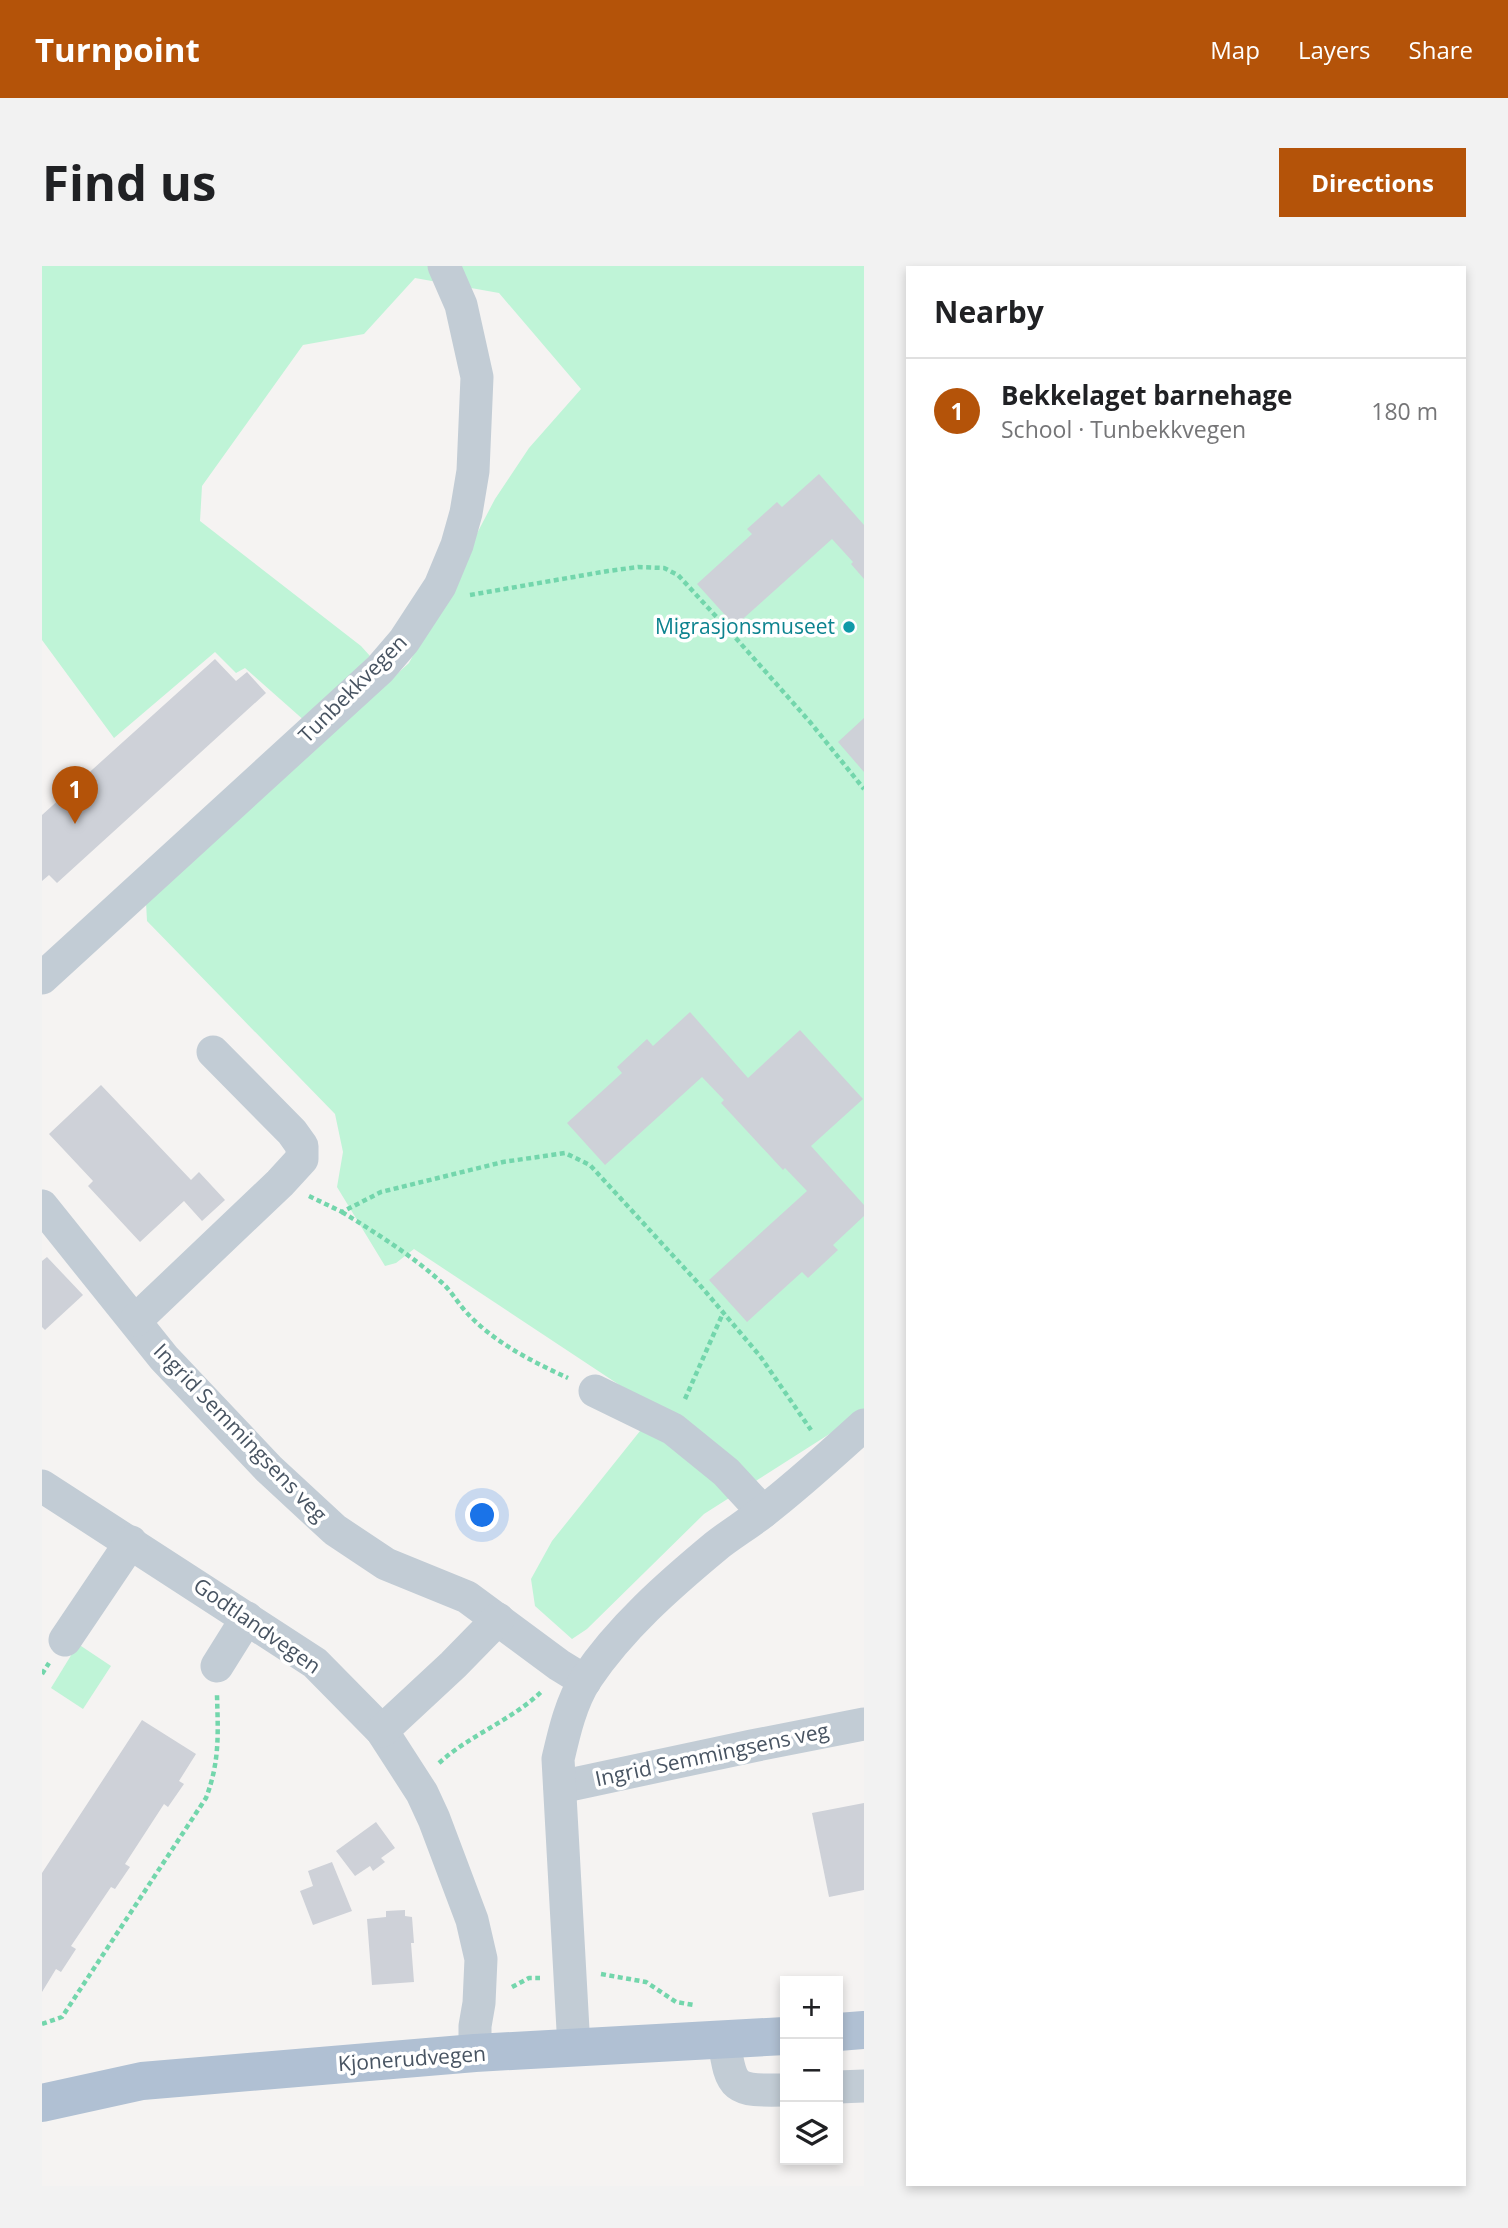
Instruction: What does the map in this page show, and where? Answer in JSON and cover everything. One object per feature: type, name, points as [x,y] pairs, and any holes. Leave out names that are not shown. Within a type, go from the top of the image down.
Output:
[{"type":"main road","points":[[843,2032],[864,2030]]},
{"type":"main road","name":"Kjonerudvegen","points":[[42,2103],[142,2081],[475,2053],[780,2036]]},
{"type":"street","name":"Tunbekkvegen","points":[[42,978],[380,668],[404,641],[440,586],[457,545],[468,503],[473,471],[477,377],[461,304],[444,266]]},
{"type":"street","points":[[42,1206],[136,1320],[302,1158],[302,1146],[292,1132],[213,1052]]},
{"type":"street","name":"Ingrid Semmingsens veg","points":[[136,1320],[164,1358],[208,1405],[269,1469],[335,1530],[386,1564],[467,1597],[572,1673]]},
{"type":"street","points":[[595,1391],[673,1429],[726,1472],[763,1512]]},
{"type":"street","points":[[574,2048],[558,1759],[567,1724],[572,1673],[618,1637],[717,1545],[763,1512],[864,1425]]},
{"type":"street","name":"Godtlandvegen","points":[[42,1486],[316,1663],[382,1731],[422,1793],[472,1920],[481,1959],[475,2053]]},
{"type":"street","points":[[65,1640],[131,1542]]},
{"type":"street","points":[[217,1666],[247,1618]]},
{"type":"street","points":[[382,1731],[498,1619]]},
{"type":"street","name":"Ingrid Semmingsens veg","points":[[560,1787],[752,1745],[864,1724]]},
{"type":"street","points":[[724,2040],[728,2071],[735,2083],[752,2090],[780,2090]]},
{"type":"street","points":[[843,2087],[864,2086]]},
{"type":"path","points":[[440,586],[466,595],[477,595],[608,571],[638,567],[664,568],[678,575],[726,627],[810,722],[864,789]]},
{"type":"path","points":[[342,1212],[381,1192],[503,1162],[565,1153],[590,1166],[723,1312],[760,1356],[804,1419],[825,1461]]},
{"type":"path","points":[[280,1182],[342,1212],[382,1237],[442,1282],[469,1316],[532,1362],[595,1391]]},
{"type":"path","points":[[673,1429],[723,1312]]},
{"type":"path","points":[[42,2024],[62,2017],[206,1798],[215,1773],[218,1735],[217,1666]]},
{"type":"path","points":[[422,1793],[432,1770],[453,1751],[572,1673]]},
{"type":"path","points":[[479,2003],[529,1978],[606,1974],[646,1983],[676,2002],[700,2006]]},
{"type":"green space","points":[[42,266],[864,266],[864,1412],[704,1514],[587,1629],[572,1639],[535,1606],[531,1579],[552,1541],[640,1431],[630,1392],[414,1249],[396,1263],[385,1266],[337,1187],[343,1152],[335,1114],[147,921],[146,902],[409,663],[495,499],[529,448],[581,389],[499,293],[415,278],[364,334],[303,345],[202,486],[200,521],[361,646],[370,656],[306,722],[245,668],[236,673],[215,652],[114,738],[42,640]]},
{"type":"green space","points":[[78,1644],[111,1666],[83,1709],[51,1688]]},
{"type":"building","points":[[819,474],[864,525],[864,579],[832,539],[735,626],[697,584],[752,534],[747,529],[777,502],[782,507]]},
{"type":"building","points":[[215,659],[236,681],[247,672],[266,693],[57,883],[49,875],[42,881],[42,815]]},
{"type":"building","points":[[864,718],[864,772],[838,742]]},
{"type":"building","points":[[690,1012],[748,1078],[800,1030],[863,1099],[811,1146],[864,1205],[864,1216],[833,1245],[838,1250],[808,1278],[802,1272],[747,1322],[709,1280],[807,1191],[785,1168],[783,1170],[721,1103],[724,1100],[702,1077],[605,1165],[567,1123],[622,1073],[617,1067],[647,1039],[653,1046]]},
{"type":"building","points":[[101,1085],[191,1180],[199,1172],[225,1200],[202,1221],[184,1201],[140,1242],[88,1186],[93,1181],[49,1134]]},
{"type":"building","points":[[47,1257],[83,1295],[45,1330],[42,1327],[42,1261]]},
{"type":"building","points":[[142,1720],[196,1754],[179,1781],[184,1784],[168,1807],[164,1804],[125,1864],[130,1867],[115,1889],[111,1887],[71,1946],[76,1949],[61,1972],[56,1969],[42,1992],[42,1873]]},
{"type":"building","points":[[864,1803],[864,1890],[829,1897],[812,1813]]},
{"type":"building","points":[[376,1822],[395,1848],[381,1858],[385,1862],[373,1871],[370,1866],[355,1876],[336,1851]]},
{"type":"building","points":[[332,1862],[352,1911],[313,1925],[300,1891],[313,1886],[308,1871]]},
{"type":"building","points":[[405,1910],[405,1916],[412,1917],[414,1982],[372,1985],[367,1919],[386,1917],[386,1911]]},
{"type":"place","name":"Migrasjonsmuseet","points":[[849,627]]},
{"type":"place","name":"Bekkelaget barnehage","points":[[75,824]]}]
